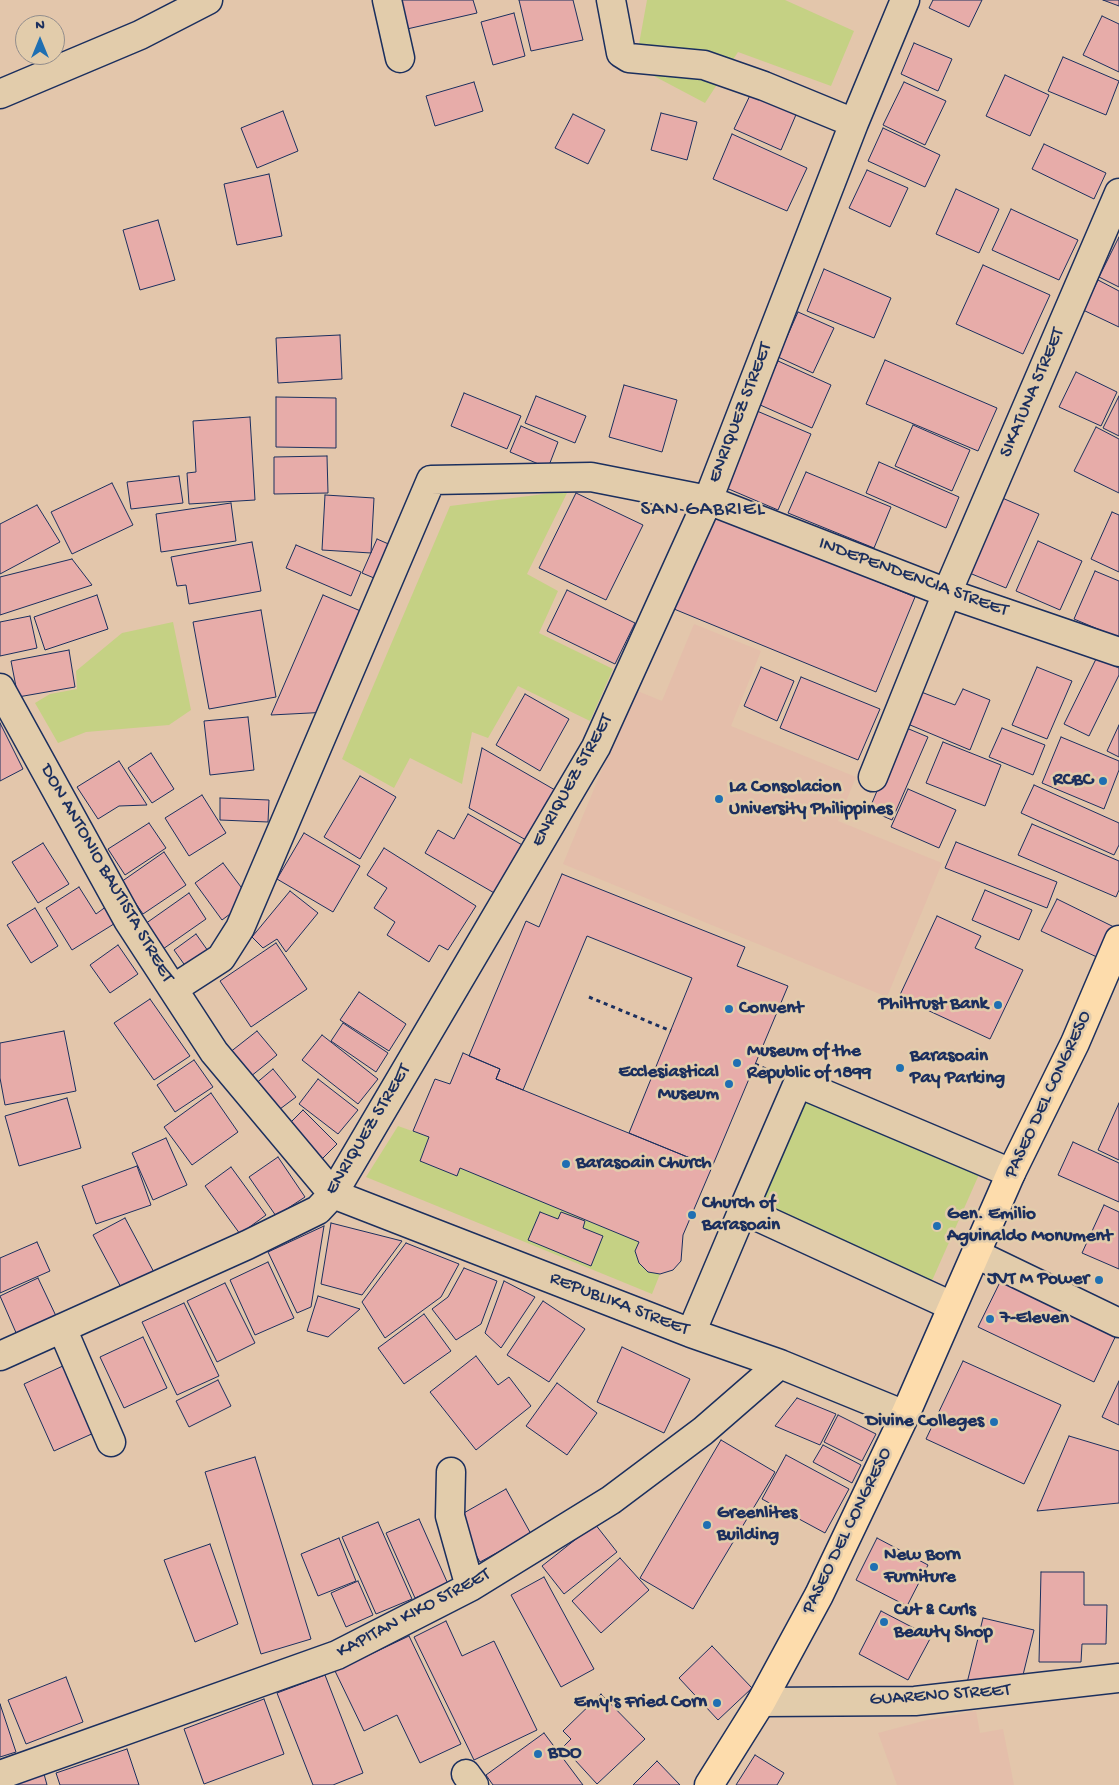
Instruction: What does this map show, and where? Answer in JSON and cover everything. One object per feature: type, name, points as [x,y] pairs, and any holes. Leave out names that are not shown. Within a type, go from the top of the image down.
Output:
[{"type":"main road","name":"PASEO DEL CONGRESO","points":[[709,1785],[761,1702],[819,1595],[905,1415],[1011,1173],[1075,1043],[1119,940]]},
{"type":"street","points":[[0,94],[140,35],[208,0]]},
{"type":"street","points":[[387,0],[400,58]]},
{"type":"street","points":[[611,0],[621,53],[629,58],[704,65],[764,86],[854,123]]},
{"type":"street","name":"ENRIQUEZ STREET","points":[[0,1356],[247,1245],[318,1210],[333,1194],[596,747],[708,500],[854,123],[905,0]]},
{"type":"street","name":"SIKATUNA STREET","points":[[873,777],[947,592],[1119,193]]},
{"type":"street","name":"INDEPENDENCIA STREET","points":[[173,989],[221,958],[240,928],[431,480],[591,477],[708,500],[947,592],[1119,652]]},
{"type":"street","name":"DON ANTONIO BAUTISTA STREET","points":[[0,688],[128,920],[214,1052],[333,1194]]},
{"type":"street","points":[[691,1333],[798,1083],[1011,1173]]},
{"type":"street","name":"REPUBLIKA STREET","points":[[333,1194],[691,1333],[780,1364],[905,1415]]},
{"type":"street","points":[[743,1210],[952,1306]]},
{"type":"street","points":[[976,1254],[1119,1323]]},
{"type":"street","points":[[62,1328],[111,1442]]},
{"type":"street","name":"KAPITAN KIKO STREET","points":[[0,1775],[337,1655],[470,1586],[611,1500],[702,1432],[780,1364]]},
{"type":"street","points":[[451,1472],[450,1516],[470,1586]]},
{"type":"street","name":"GUARENO STREET","points":[[761,1702],[915,1701],[1119,1678]]},
{"type":"path","points":[[589,997],[670,1031]]},
{"type":"shaded area","name":"La Consolacion University Philippines","points":[[694,624],[761,651],[731,726],[856,777],[838,821],[942,863],[887,997],[563,864],[635,690],[662,701]]},
{"type":"shaded area","points":[[976,1711],[980,1733],[1003,1729],[1014,1785],[897,1785],[878,1733],[927,1720]]},
{"type":"green space","points":[[647,0],[785,0],[854,31],[831,86],[738,52],[705,103],[635,66]]},
{"type":"green space","points":[[568,491],[527,574],[558,591],[539,633],[613,669],[590,721],[518,686],[488,738],[472,732],[462,784],[410,758],[394,788],[342,759],[450,506]]},
{"type":"green space","points":[[173,622],[191,710],[169,725],[86,732],[58,743],[35,703],[50,694],[77,689],[76,671],[122,633]]},
{"type":"green space","points":[[806,1094],[981,1170],[931,1283],[756,1206]]},
{"type":"green space","points":[[398,1126],[429,1137],[420,1161],[457,1176],[460,1168],[639,1242],[635,1251],[639,1263],[648,1272],[660,1274],[652,1294],[366,1177]]},
{"type":"building","points":[[400,0],[473,0],[477,13],[407,29]]},
{"type":"building","points":[[519,0],[573,0],[583,40],[531,51]]},
{"type":"building","points":[[933,0],[982,0],[969,27],[929,8]]},
{"type":"building","points":[[1103,0],[1119,0],[1119,6]]},
{"type":"building","points":[[514,13],[525,56],[493,65],[481,22]]},
{"type":"building","points":[[1102,16],[1119,24],[1119,72],[1083,55]]},
{"type":"building","points":[[914,43],[952,59],[938,91],[901,74]]},
{"type":"building","points":[[1063,57],[1119,81],[1106,115],[1048,91]]},
{"type":"building","points":[[1005,75],[1049,95],[1030,136],[986,116]]},
{"type":"building","points":[[474,82],[483,111],[435,126],[426,96]]},
{"type":"building","points":[[904,82],[946,101],[925,145],[883,125]]},
{"type":"building","points":[[753,89],[798,110],[781,150],[734,129]]},
{"type":"building","points":[[283,111],[298,151],[257,168],[241,128]]},
{"type":"building","points":[[661,113],[697,122],[687,160],[651,150]]},
{"type":"building","points":[[573,114],[605,130],[588,164],[555,148]]},
{"type":"building","points":[[883,128],[940,155],[925,187],[868,161]]},
{"type":"building","points":[[732,134],[807,168],[787,211],[713,179]]},
{"type":"building","points":[[1044,144],[1106,173],[1094,199],[1032,169]]},
{"type":"building","points":[[867,170],[908,188],[890,227],[849,208]]},
{"type":"building","points":[[269,174],[282,236],[237,245],[224,184]]},
{"type":"building","points":[[956,189],[999,209],[979,253],[936,234]]},
{"type":"building","points":[[1011,209],[1078,240],[1059,280],[992,250]]},
{"type":"building","points":[[158,220],[175,280],[140,290],[123,230]]},
{"type":"building","points":[[1119,237],[1119,287],[1099,277]]},
{"type":"building","points":[[983,265],[1050,295],[1023,354],[956,324]]},
{"type":"building","points":[[824,269],[891,298],[874,338],[807,311]]},
{"type":"building","points":[[1098,280],[1119,291],[1119,327],[1083,310]]},
{"type":"building","points":[[798,312],[834,328],[813,373],[778,357]]},
{"type":"building","points":[[340,335],[342,379],[278,383],[276,338]]},
{"type":"building","points":[[885,360],[997,408],[978,451],[866,404]]},
{"type":"building","points":[[778,361],[831,385],[812,428],[758,404]]},
{"type":"building","points":[[1076,372],[1117,392],[1101,426],[1059,407]]},
{"type":"building","points":[[624,385],[677,400],[662,452],[609,437]]},
{"type":"building","points":[[464,393],[521,416],[507,449],[451,426]]},
{"type":"building","points":[[536,396],[586,416],[575,443],[525,423]]},
{"type":"building","points":[[1119,396],[1119,436],[1103,428]]},
{"type":"building","points":[[276,397],[336,398],[336,448],[276,447]]},
{"type":"building","points":[[757,411],[811,434],[778,510],[724,487]]},
{"type":"building","points":[[250,417],[255,500],[189,504],[187,473],[196,472],[193,421]]},
{"type":"building","points":[[913,425],[970,450],[952,491],[895,466]]},
{"type":"building","points":[[521,426],[558,442],[548,468],[510,452]]},
{"type":"building","points":[[1096,427],[1119,439],[1119,493],[1074,471]]},
{"type":"building","points":[[327,456],[328,493],[274,494],[274,457]]},
{"type":"building","points":[[879,462],[959,497],[946,528],[866,493]]},
{"type":"building","points":[[806,472],[891,507],[874,548],[788,513]]},
{"type":"building","points":[[179,476],[183,503],[131,509],[127,482]]},
{"type":"building","points":[[112,483],[133,525],[72,554],[51,512]]},
{"type":"building","points":[[576,493],[643,525],[606,600],[539,568]]},
{"type":"building","points":[[325,495],[374,498],[371,553],[322,550]]},
{"type":"building","points":[[1000,497],[1039,514],[1006,588],[967,572]]},
{"type":"building","points":[[231,503],[236,541],[161,552],[156,514]]},
{"type":"building","points":[[37,505],[60,542],[0,574],[0,524]]},
{"type":"building","points":[[1112,512],[1119,515],[1119,572],[1091,559]]},
{"type":"building","points":[[713,514],[915,597],[876,692],[674,609]]},
{"type":"building","points":[[377,539],[400,549],[386,583],[362,573]]},
{"type":"building","points":[[1038,541],[1082,561],[1060,610],[1016,591]]},
{"type":"building","points":[[252,542],[261,591],[189,604],[186,585],[177,586],[171,557]]},
{"type":"building","points":[[296,545],[361,572],[351,596],[286,568]]},
{"type":"building","points":[[72,559],[92,585],[0,615],[0,577]]},
{"type":"building","points":[[1095,571],[1119,581],[1119,638],[1074,619]]},
{"type":"building","points":[[567,590],[635,623],[615,664],[547,631]]},
{"type":"building","points":[[97,595],[108,629],[45,650],[34,617]]},
{"type":"building","points":[[323,595],[370,615],[329,712],[271,715]]},
{"type":"building","points":[[261,610],[276,697],[209,709],[193,622]]},
{"type":"building","points":[[30,616],[37,648],[0,656],[0,622]]},
{"type":"building","points":[[69,650],[75,687],[18,697],[11,661]]},
{"type":"building","points":[[1097,657],[1119,668],[1119,675],[1089,736],[1064,724]]},
{"type":"building","points":[[761,667],[794,681],[777,721],[744,706]]},
{"type":"building","points":[[1037,667],[1072,681],[1047,739],[1012,725]]},
{"type":"building","points":[[801,677],[880,709],[858,760],[780,728]]},
{"type":"building","points":[[963,689],[990,700],[970,750],[903,722],[916,690],[955,705]]},
{"type":"building","points":[[525,694],[569,719],[540,771],[496,745]]},
{"type":"building","points":[[248,717],[254,770],[210,775],[204,721]]},
{"type":"building","points":[[0,723],[23,769],[0,781]]},
{"type":"building","points":[[1119,725],[1119,757],[1107,751]]},
{"type":"building","points":[[904,727],[928,737],[892,820],[869,810]]},
{"type":"building","points":[[1002,728],[1045,745],[1033,775],[989,757]]},
{"type":"building","points":[[1061,737],[1119,761],[1119,770],[1104,809],[1042,783]]},
{"type":"building","points":[[943,742],[1001,765],[985,806],[926,783]]},
{"type":"building","points":[[482,748],[555,790],[526,840],[469,808]]},
{"type":"building","points":[[151,753],[174,789],[152,803],[128,768]]},
{"type":"building","points":[[119,761],[147,805],[119,806],[98,819],[77,787]]},
{"type":"building","points":[[360,776],[396,797],[360,859],[324,837]]},
{"type":"building","points":[[1034,785],[1119,823],[1119,845],[1114,855],[1021,813]]},
{"type":"building","points":[[908,789],[956,810],[939,848],[891,827]]},
{"type":"building","points":[[202,795],[226,833],[189,856],[165,818]]},
{"type":"building","points":[[220,798],[269,800],[268,822],[220,820]]},
{"type":"building","points":[[468,814],[524,846],[496,894],[425,853],[438,830],[454,839]]},
{"type":"building","points":[[149,823],[166,848],[125,875],[108,849]]},
{"type":"building","points":[[1032,824],[1119,861],[1119,890],[1116,897],[1018,855]]},
{"type":"building","points":[[304,833],[360,866],[333,912],[277,879]]},
{"type":"building","points":[[956,842],[1057,882],[1047,908],[945,868]]},
{"type":"building","points":[[43,843],[69,884],[38,903],[12,862]]},
{"type":"building","points":[[384,848],[476,906],[448,950],[439,945],[429,962],[387,935],[395,922],[374,908],[387,888],[367,875]]},
{"type":"building","points":[[164,852],[186,885],[143,914],[121,882]]},
{"type":"building","points":[[223,863],[250,899],[222,920],[195,883]]},
{"type":"building","name":"Convent","points":[[562,874],[745,947],[737,966],[788,986],[712,1167],[629,1133],[692,978],[587,936],[523,1090],[496,1079],[500,1069],[469,1056],[526,921],[539,927]]},
{"type":"building","points":[[79,887],[96,914],[107,906],[117,922],[72,950],[46,908]]},
{"type":"building","points":[[985,890],[1032,910],[1019,940],[972,920]]},
{"type":"building","points":[[290,891],[318,913],[286,952],[277,939],[263,948],[252,937]]},
{"type":"building","points":[[189,893],[206,919],[163,949],[145,924]]},
{"type":"building","points":[[1057,899],[1114,927],[1099,958],[1041,931]]},
{"type":"building","points":[[35,908],[58,946],[31,963],[7,925]]},
{"type":"building","points":[[937,916],[981,936],[975,948],[1023,970],[990,1039],[899,997]]},
{"type":"building","points":[[196,934],[213,958],[191,974],[174,950]]},
{"type":"building","points":[[276,943],[307,989],[251,1027],[220,981]]},
{"type":"building","points":[[118,945],[138,974],[110,993],[90,965]]},
{"type":"building","points":[[359,992],[406,1024],[389,1051],[340,1020]]},
{"type":"building","points":[[150,999],[190,1056],[154,1080],[114,1023]]},
{"type":"building","points":[[343,1023],[388,1053],[376,1072],[331,1041]]},
{"type":"building","points":[[64,1031],[76,1091],[5,1105],[0,1078],[0,1043]]},
{"type":"building","points":[[257,1031],[277,1055],[250,1077],[229,1053]]},
{"type":"building","points":[[322,1035],[378,1079],[358,1104],[302,1060]]},
{"type":"building","name":"Barasoain Church","points":[[463,1053],[500,1069],[496,1079],[712,1167],[683,1235],[681,1261],[673,1270],[660,1274],[648,1272],[639,1263],[635,1251],[639,1242],[460,1168],[457,1176],[420,1161],[429,1137],[413,1131],[435,1079],[450,1084]]},
{"type":"building","points":[[194,1060],[213,1087],[175,1112],[157,1085]]},
{"type":"building","points":[[273,1069],[296,1097],[276,1112],[254,1085]]},
{"type":"building","points":[[318,1079],[358,1110],[338,1134],[299,1104]]},
{"type":"building","points":[[211,1093],[238,1132],[192,1165],[164,1127]]},
{"type":"building","points":[[67,1098],[81,1148],[19,1166],[5,1116]]},
{"type":"building","points":[[1119,1103],[1119,1160],[1098,1150]]},
{"type":"building","points":[[303,1110],[337,1144],[319,1162],[285,1128]]},
{"type":"building","points":[[166,1138],[187,1185],[153,1200],[132,1153]]},
{"type":"building","points":[[1073,1142],[1119,1163],[1119,1202],[1058,1175]]},
{"type":"building","points":[[278,1157],[305,1197],[276,1216],[249,1177]]},
{"type":"building","points":[[137,1166],[151,1205],[96,1224],[82,1186]]},
{"type":"building","points":[[231,1167],[266,1215],[240,1234],[205,1186]]},
{"type":"building","points":[[1104,1205],[1119,1212],[1119,1269],[1082,1253]]},
{"type":"building","points":[[540,1212],[558,1219],[561,1212],[585,1221],[583,1228],[603,1236],[591,1266],[528,1240]]},
{"type":"building","points":[[125,1218],[156,1276],[124,1293],[93,1235]]},
{"type":"building","points":[[331,1223],[402,1241],[362,1295],[321,1284]]},
{"type":"building","points":[[324,1226],[311,1307],[297,1313],[268,1252]]},
{"type":"building","points":[[37,1242],[50,1271],[0,1293],[0,1258]]},
{"type":"building","points":[[406,1243],[459,1264],[441,1297],[385,1338],[362,1302]]},
{"type":"building","points":[[268,1262],[294,1318],[255,1335],[230,1280]]},
{"type":"building","points":[[464,1268],[497,1281],[481,1324],[456,1340],[432,1309],[448,1297]]},
{"type":"building","points":[[1003,1276],[1118,1331],[1094,1382],[978,1327]]},
{"type":"building","points":[[38,1278],[56,1316],[17,1335],[0,1296]]},
{"type":"building","points":[[504,1281],[535,1297],[501,1348],[485,1333]]},
{"type":"building","points":[[225,1283],[255,1343],[217,1362],[187,1301]]},
{"type":"building","points":[[318,1296],[360,1309],[328,1337],[307,1331]]},
{"type":"building","points":[[543,1301],[585,1329],[549,1382],[507,1355]]},
{"type":"building","points":[[184,1303],[219,1376],[177,1395],[142,1322]]},
{"type":"building","points":[[424,1314],[451,1351],[404,1384],[378,1348]]},
{"type":"building","points":[[143,1337],[167,1388],[124,1408],[100,1357]]},
{"type":"building","points":[[622,1347],[690,1379],[664,1433],[597,1402]]},
{"type":"building","points":[[476,1356],[498,1385],[509,1377],[531,1406],[476,1450],[430,1392]]},
{"type":"building","name":"Divine Colleges","points":[[963,1361],[1061,1405],[1024,1484],[926,1439]]},
{"type":"building","points":[[65,1365],[96,1432],[54,1451],[24,1384]]},
{"type":"building","points":[[218,1380],[231,1406],[189,1427],[176,1401]]},
{"type":"building","points":[[1119,1381],[1119,1425],[1102,1417]]},
{"type":"building","points":[[557,1383],[597,1413],[567,1455],[526,1426]]},
{"type":"building","points":[[797,1398],[836,1414],[820,1445],[775,1426]]},
{"type":"building","points":[[838,1415],[876,1434],[862,1461],[824,1442]]},
{"type":"building","points":[[1069,1436],[1119,1451],[1119,1503],[1037,1511]]},
{"type":"building","name":"Greenlites Building","points":[[721,1440],[775,1472],[693,1609],[640,1578]]},
{"type":"building","points":[[823,1445],[861,1465],[852,1483],[813,1462]]},
{"type":"building","points":[[786,1455],[849,1489],[825,1533],[762,1499]]},
{"type":"building","points":[[255,1457],[311,1639],[261,1654],[205,1472]]},
{"type":"building","points":[[506,1489],[531,1534],[480,1562],[455,1518]]},
{"type":"building","points":[[419,1519],[448,1584],[415,1598],[386,1533]]},
{"type":"building","points":[[378,1522],[412,1599],[376,1614],[342,1537]]},
{"type":"building","points":[[595,1524],[617,1552],[564,1594],[542,1566]]},
{"type":"building","points":[[339,1538],[356,1581],[318,1596],[301,1554]]},
{"type":"building","points":[[877,1538],[928,1565],[907,1606],[856,1580]]},
{"type":"building","points":[[210,1544],[238,1624],[195,1642],[164,1560]]},
{"type":"building","points":[[620,1558],[649,1590],[601,1633],[572,1601]]},
{"type":"building","points":[[1041,1572],[1084,1572],[1084,1605],[1107,1605],[1106,1644],[1082,1644],[1081,1662],[1039,1662]]},
{"type":"building","points":[[544,1577],[594,1669],[561,1687],[511,1595]]},
{"type":"building","points":[[358,1581],[373,1615],[346,1627],[331,1593]]},
{"type":"building","points":[[881,1611],[931,1637],[908,1680],[859,1654]]},
{"type":"building","points":[[983,1618],[1034,1630],[1023,1675],[967,1683]]},
{"type":"building","points":[[446,1621],[462,1656],[494,1641],[537,1730],[474,1760],[414,1637]]},
{"type":"building","points":[[409,1636],[461,1744],[420,1763],[397,1715],[364,1731],[335,1671]]},
{"type":"building","points":[[712,1646],[752,1688],[718,1720],[679,1678]]},
{"type":"building","points":[[325,1675],[363,1773],[333,1785],[313,1785],[277,1693]]},
{"type":"building","points":[[66,1677],[83,1722],[26,1744],[8,1700]]},
{"type":"building","points":[[601,1694],[645,1739],[597,1784],[563,1747],[571,1739],[563,1731]]},
{"type":"building","points":[[264,1699],[284,1754],[204,1784],[184,1729]]},
{"type":"building","points":[[0,1704],[16,1752],[0,1757]]},
{"type":"building","name":"BDO","points":[[544,1733],[583,1785],[493,1785],[486,1775]]},
{"type":"building","points":[[127,1749],[139,1785],[60,1785],[56,1773]]},
{"type":"building","points":[[755,1755],[784,1773],[777,1785],[736,1785]]},
{"type":"building","points":[[657,1761],[680,1785],[633,1785]]},
{"type":"building","points":[[44,1774],[47,1785],[5,1785]]},
{"type":"place","name":"RCBC","points":[[1103,781]]},
{"type":"place","name":"La Consolacion University Philippines","points":[[719,799]]},
{"type":"place","name":"Philtrust Bank","points":[[998,1005]]},
{"type":"place","name":"Convent","points":[[729,1009]]},
{"type":"place","name":"Museum of the Republic of 1899","points":[[737,1063]]},
{"type":"place","name":"Barasoain Pay Parking","points":[[900,1068]]},
{"type":"place","name":"Ecclesiastical Museum","points":[[729,1084]]},
{"type":"place","name":"Barasoain Church","points":[[566,1164]]},
{"type":"place","name":"Church of Barasoain","points":[[692,1215]]},
{"type":"place","name":"Gen. Emilio Aguinaldo Monument","points":[[937,1226]]},
{"type":"place","name":"JVT M Power","points":[[1099,1280]]},
{"type":"place","name":"7-Eleven","points":[[990,1319]]},
{"type":"place","name":"Divine Colleges","points":[[994,1422]]},
{"type":"place","name":"Greenlites Building","points":[[707,1525]]},
{"type":"place","name":"New Born Furniture","points":[[874,1567]]},
{"type":"place","name":"Cut & Curls Beauty Shop","points":[[884,1622]]},
{"type":"place","name":"Emy's Fried Corn","points":[[717,1703]]},
{"type":"place","name":"BDO","points":[[538,1754]]},
{"type":"district","name":"SAN GABRIEL","points":[[703,511]]}]
